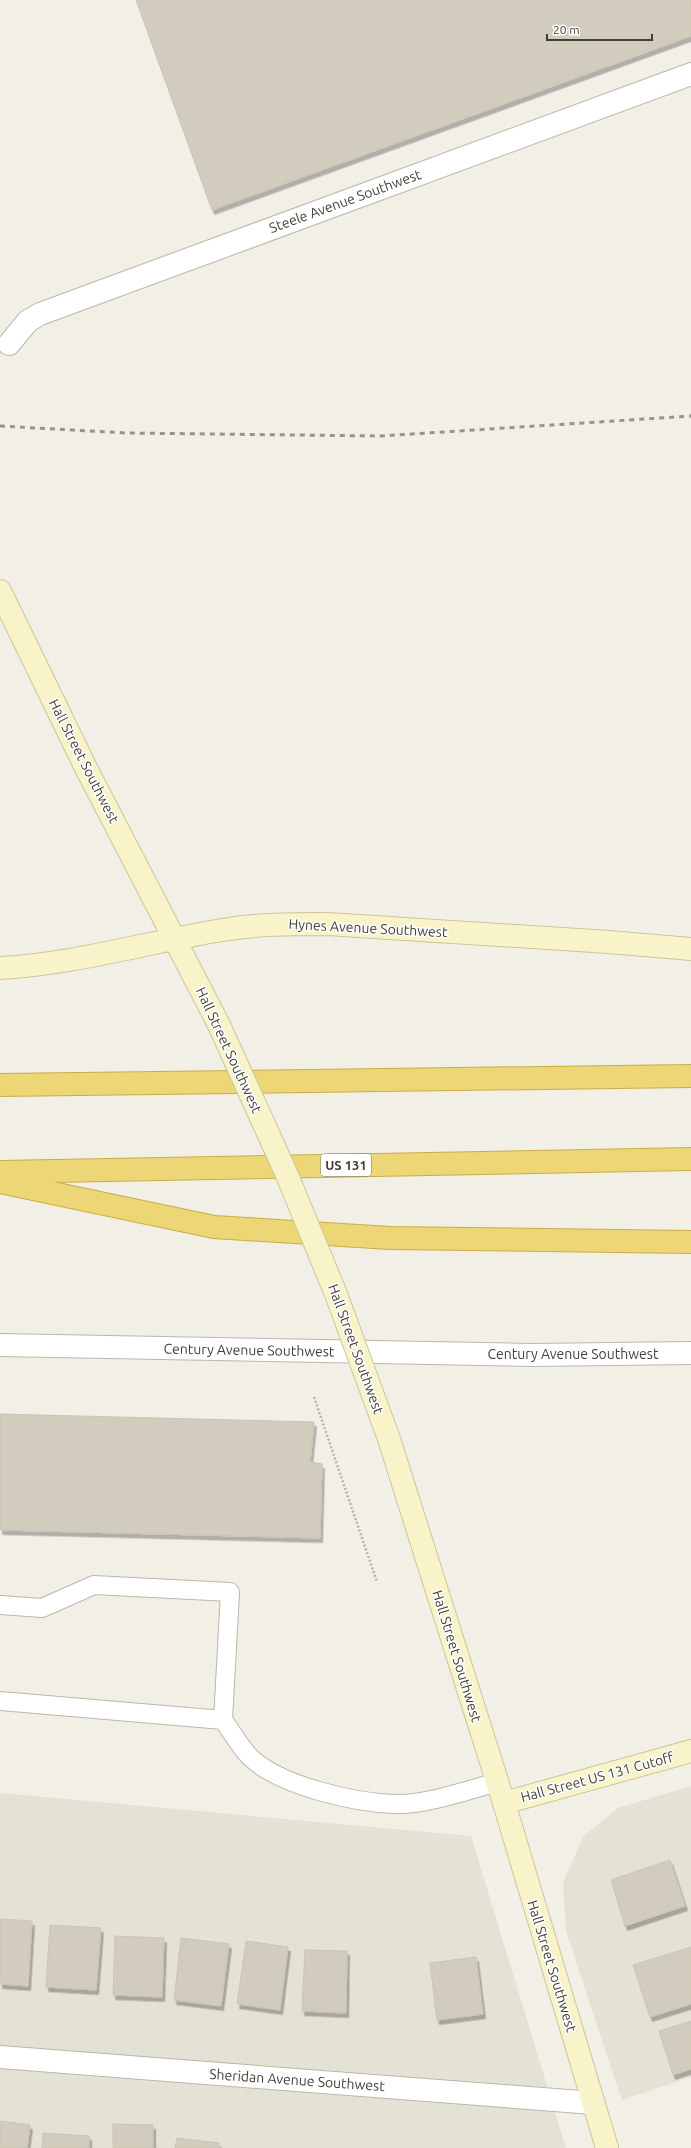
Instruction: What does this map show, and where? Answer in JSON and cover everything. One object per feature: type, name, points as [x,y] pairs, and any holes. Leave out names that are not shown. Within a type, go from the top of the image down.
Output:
[{"type":"highway","points":[[0,1085],[691,1076]]},
{"type":"highway","name":"US 131","points":[[0,1172],[691,1159]]},
{"type":"highway","points":[[0,1182],[214,1227],[390,1238],[691,1242]]},
{"type":"main road","name":"Hall Street Southwest","points":[[0,591],[86,768],[219,1025],[287,1175],[322,1259],[389,1439],[504,1803],[607,2148]]},
{"type":"main road","name":"Hynes Avenue Southwest","points":[[0,968],[57,962],[224,929],[256,926],[328,924],[609,942],[691,949]]},
{"type":"main road","name":"Hall Street US 131 Cutoff","points":[[504,1803],[691,1751]]},
{"type":"street","name":"Steele Avenue Southwest","points":[[9,344],[28,321],[40,314],[691,74]]},
{"type":"street","name":"Century Avenue Southwest","points":[[0,1345],[532,1355],[691,1353]]},
{"type":"street","name":"Sheridan Avenue Southwest","points":[[0,2057],[593,2103]]},
{"type":"lane","points":[[0,1605],[42,1608],[94,1585],[230,1592],[223,1720],[250,1757],[273,1775],[334,1795],[396,1804],[436,1798],[497,1782]]},
{"type":"lane","points":[[0,1701],[223,1720]]},
{"type":"path","points":[[314,1397],[377,1582]]},
{"type":"shaded area","points":[[691,1786],[691,2077],[622,2100],[566,1931],[563,1883],[583,1837],[618,1808]]},
{"type":"shaded area","points":[[0,1793],[471,1836],[566,2148],[0,2148]]},
{"type":"building","points":[[136,0],[691,0],[691,36],[212,210]]},
{"type":"building","points":[[0,1414],[314,1422],[310,1462],[322,1464],[320,1538],[0,1530]]},
{"type":"building","points":[[670,1860],[685,1906],[625,1926],[611,1880]]},
{"type":"building","points":[[0,1919],[32,1921],[28,1986],[0,1984]]},
{"type":"building","points":[[50,1925],[101,1928],[96,1990],[46,1987]]},
{"type":"building","points":[[115,1936],[164,1938],[162,1997],[113,1995]]},
{"type":"building","points":[[181,1938],[229,1944],[221,2006],[174,2000]]},
{"type":"building","points":[[246,1941],[288,1947],[280,2010],[237,2004]]},
{"type":"building","points":[[691,1947],[691,2004],[650,2017],[633,1965]]},
{"type":"building","points":[[305,1950],[347,1951],[346,2013],[302,2011]]},
{"type":"building","points":[[476,1957],[483,2014],[437,2020],[430,1963]]},
{"type":"building","points":[[691,2021],[691,2069],[673,2075],[659,2031]]},
{"type":"building","points":[[0,2121],[30,2125],[27,2148],[0,2148]]},
{"type":"building","points":[[113,2124],[153,2125],[153,2148],[113,2148]]},
{"type":"building","points":[[43,2133],[89,2136],[89,2148],[42,2148]]},
{"type":"building","points":[[177,2138],[219,2143],[219,2148],[175,2148]]},
{"type":"railway","points":[[0,426],[127,433],[381,436],[691,416]]}]
